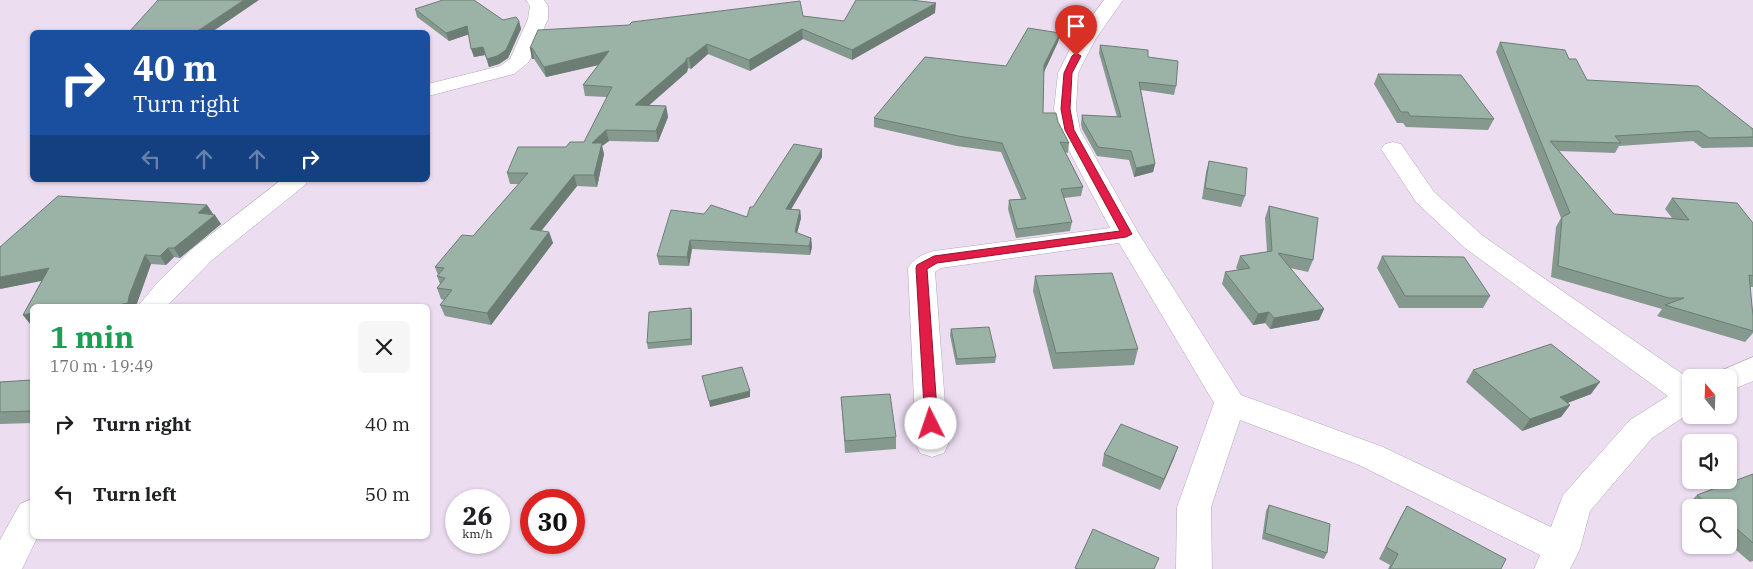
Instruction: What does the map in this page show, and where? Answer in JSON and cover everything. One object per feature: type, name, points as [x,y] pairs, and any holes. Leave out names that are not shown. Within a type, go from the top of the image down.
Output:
[{"type":"street","points":[[430,89],[514,67],[519,62],[538,19],[539,6],[535,0]]},
{"type":"street","points":[[1114,0],[1085,39],[1068,73],[1065,109],[1070,130],[1126,234],[1230,403],[1371,456],[1557,559],[1575,505],[1641,429],[1682,403]]},
{"type":"street","points":[[1393,149],[1425,197],[1474,242],[1682,391]]},
{"type":"street","points":[[154,304],[165,290],[196,261],[294,182]]},
{"type":"street","points":[[932,444],[921,268],[934,260],[1126,234]]},
{"type":"street","points":[[1738,376],[1753,368]]},
{"type":"street","points":[[1194,569],[1194,507],[1230,403]]},
{"type":"street","points":[[3,569],[30,518]]},
{"type":"building","points":[[158,0],[244,0],[199,30],[131,30]]},
{"type":"building","points":[[443,0],[474,0],[503,20],[516,17],[519,21],[506,50],[497,56],[487,59],[483,47],[471,49],[467,26],[446,33],[415,9]]},
{"type":"building","points":[[856,0],[911,0],[936,3],[852,50],[802,29],[749,60],[707,44],[687,58],[685,62],[635,105],[666,106],[656,131],[606,130],[592,143],[602,143],[594,175],[574,175],[530,229],[549,232],[487,313],[440,305],[452,290],[437,288],[445,278],[437,276],[444,268],[435,267],[462,235],[473,236],[528,173],[507,173],[518,147],[566,147],[570,142],[584,142],[612,87],[583,85],[609,51],[544,67],[532,48],[530,48],[538,30],[629,25],[632,22],[800,1],[803,16],[844,21]]},
{"type":"building","points":[[1028,28],[1060,33],[1044,65],[1043,113],[1056,113],[1058,122],[1069,143],[1060,142],[1083,187],[1061,189],[1072,222],[1017,229],[1009,200],[1026,199],[1002,143],[958,136],[874,118],[925,57],[1006,66]]},
{"type":"building","points":[[1500,42],[1565,50],[1569,59],[1576,59],[1587,80],[1698,86],[1753,129],[1753,137],[1709,138],[1699,131],[1615,136],[1621,143],[1550,141],[1614,214],[1689,220],[1672,198],[1737,203],[1753,223],[1753,276],[1749,275],[1753,331],[1665,305],[1684,298],[1669,298],[1558,266],[1562,217],[1570,213]]},
{"type":"building","points":[[1100,45],[1148,50],[1148,57],[1178,61],[1176,86],[1139,82],[1155,164],[1136,168],[1131,151],[1098,147],[1083,121],[1082,115],[1121,117]]},
{"type":"building","points":[[1378,74],[1461,75],[1494,119],[1410,116],[1408,112],[1401,112]]},
{"type":"building","points":[[794,144],[822,149],[786,209],[800,210],[795,232],[811,238],[809,246],[690,240],[687,257],[657,256],[671,210],[704,214],[711,205],[747,217],[750,207],[753,207]]},
{"type":"building","points":[[1209,161],[1247,168],[1245,196],[1205,188]]},
{"type":"building","points":[[58,196],[207,205],[198,213],[215,215],[174,248],[168,248],[160,256],[145,255],[128,303],[123,304],[30,304],[30,313],[23,315],[49,268],[0,277],[0,247]]},
{"type":"building","points":[[1269,206],[1318,218],[1313,260],[1278,253],[1324,309],[1274,318],[1269,312],[1258,314],[1225,272],[1250,268],[1240,256],[1272,251]]},
{"type":"building","points":[[1382,256],[1464,257],[1490,296],[1405,296]]},
{"type":"building","points":[[1112,273],[1138,349],[1056,353],[1035,276]]},
{"type":"building","points":[[691,308],[691,339],[647,343],[649,312]]},
{"type":"building","points":[[989,327],[996,357],[957,359],[951,329]]},
{"type":"building","points":[[1551,344],[1600,382],[1560,397],[1570,405],[1530,419],[1473,370]]},
{"type":"building","points":[[742,367],[750,391],[709,401],[702,376]]},
{"type":"building","points":[[30,380],[30,411],[0,412],[0,382]]},
{"type":"building","points":[[890,394],[896,437],[845,441],[841,397]]},
{"type":"building","points":[[1121,424],[1178,447],[1164,479],[1104,454]]},
{"type":"building","points":[[1753,474],[1753,543],[1737,529],[1737,499],[1702,499],[1697,495],[1713,489],[1737,489],[1737,480]]},
{"type":"building","points":[[1269,505],[1330,524],[1327,553],[1265,533]]},
{"type":"building","points":[[1407,506],[1506,559],[1501,569],[1390,569],[1398,554],[1386,547]]},
{"type":"building","points":[[1093,529],[1159,558],[1154,569],[1075,568]]},
{"type":"route","points":[[931,424],[921,268],[934,260],[1126,234],[1070,130],[1065,109],[1068,73],[1076,56]]}]
